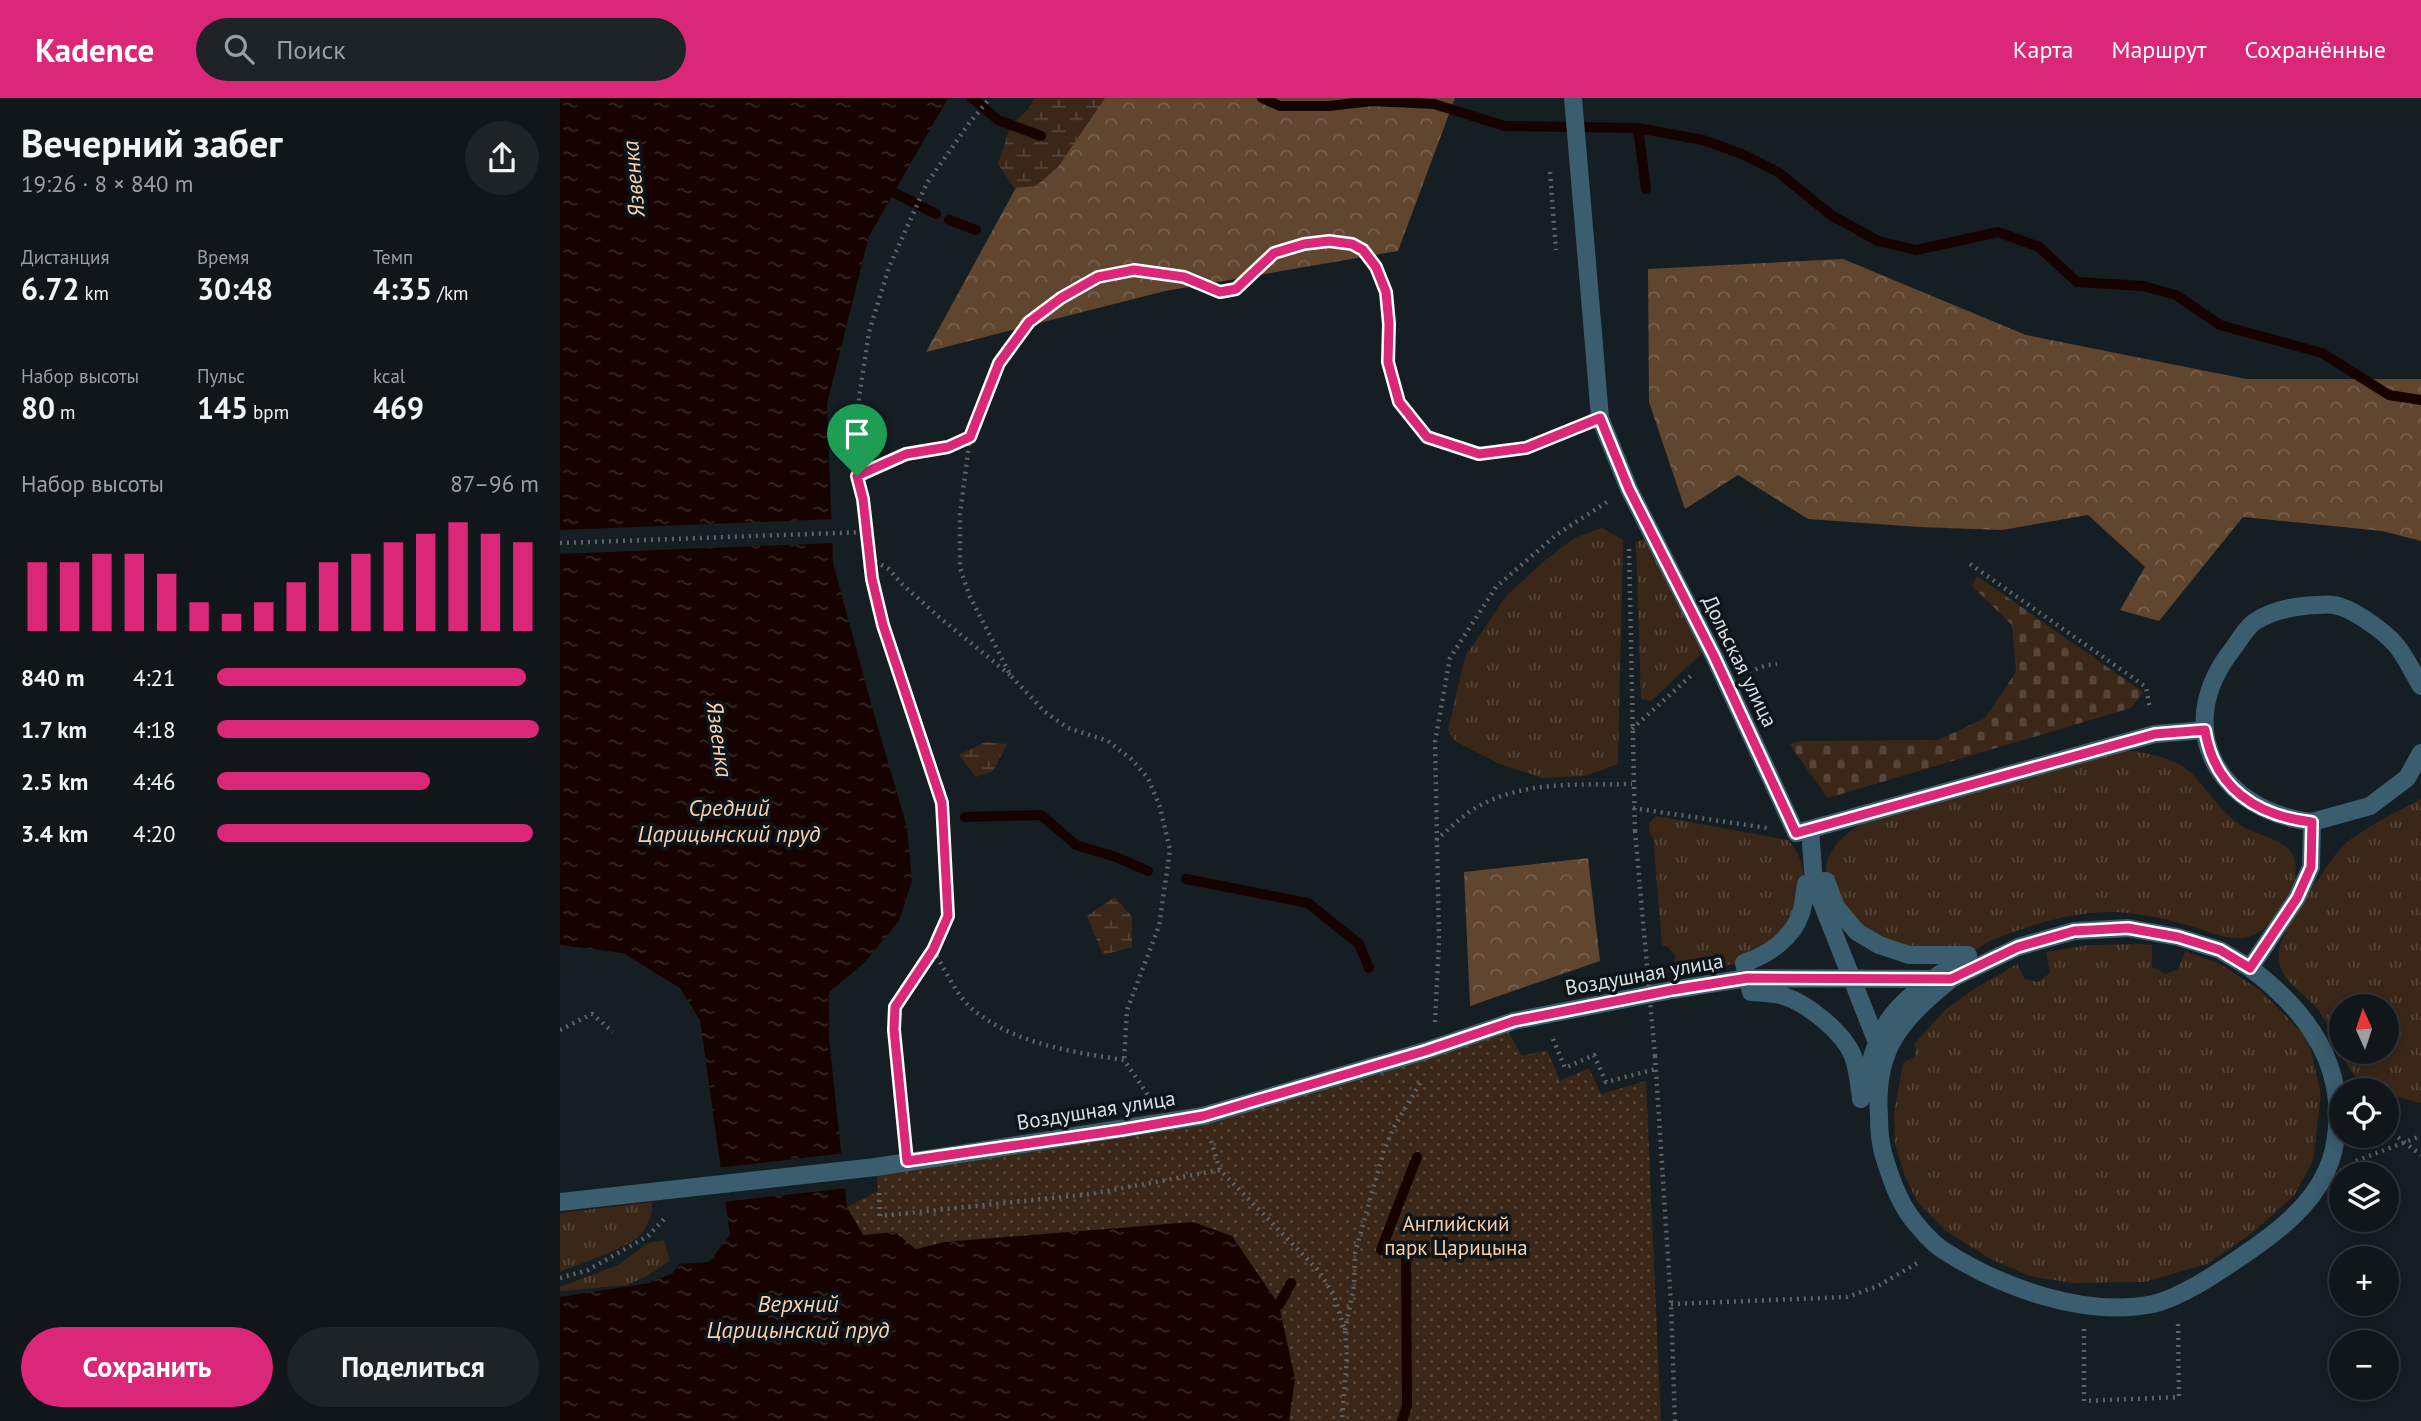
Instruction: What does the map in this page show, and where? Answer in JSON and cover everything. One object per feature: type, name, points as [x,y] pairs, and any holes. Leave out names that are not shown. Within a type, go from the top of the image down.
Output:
[{"type":"street","name":"Дольская улица","points":[[1573,98],[1600,418],[1629,489],[1803,831]]},
{"type":"street","points":[[2421,686],[2395,644],[2368,621],[2335,605],[2292,606],[2254,622],[2223,661],[2209,694],[2205,730],[2216,766],[2235,792],[2261,809],[2288,819],[2312,822],[2370,806],[2407,778],[2421,753]]},
{"type":"street","points":[[1880,1052],[1814,883],[1803,831],[2155,734],[2205,730]]},
{"type":"street","points":[[2250,968],[2297,898],[2311,867],[2312,822]]},
{"type":"street","points":[[1826,881],[1836,907],[1857,932],[1879,946],[1909,955],[1968,955],[1942,979],[1880,1052],[1861,1099],[1858,1071],[1852,1053],[1829,1024],[1791,999],[1781,995],[1751,992],[1744,963],[1761,958],[1788,937],[1801,913],[1806,884],[1814,883],[1826,881]]},
{"type":"street","name":"Воздушная улица","points":[[560,1202],[872,1167],[1203,1116],[1429,1050],[1514,1021],[1748,978],[1942,979],[2018,947],[2074,931],[2128,928],[2178,937],[2220,950],[2274,986],[2314,1032],[2330,1063],[2337,1090],[2336,1143],[2326,1173],[2303,1205],[2273,1234],[2207,1280],[2154,1304],[2112,1307],[2066,1302],[2009,1285],[1941,1249],[1912,1219],[1893,1185],[1880,1143],[1877,1090],[1880,1052]]},
{"type":"path","points":[[907,1161],[894,1030],[895,1007],[933,950],[948,916],[942,803],[883,625],[868,557],[863,499],[857,476],[859,398],[869,332],[889,267],[927,183],[990,98]]},
{"type":"path","points":[[1549,164],[1556,250]]},
{"type":"path","points":[[1011,676],[971,597],[960,568],[960,514],[970,437],[999,363],[1029,322],[1061,298],[1098,277],[1134,270],[1184,277],[1220,292],[1236,289],[1274,253],[1304,244],[1329,241],[1352,244],[1363,250],[1376,267],[1386,292],[1388,362],[1399,402],[1427,437],[1479,454],[1526,448],[1600,418]]},
{"type":"path","points":[[857,476],[906,454],[948,447],[970,437]]},
{"type":"path","points":[[1345,1331],[1354,1286],[1355,1253],[1384,1150],[1394,1127],[1428,1070],[1439,942],[1435,742],[1450,658],[1496,587],[1556,535],[1629,489]]},
{"type":"path","points":[[560,543],[865,532]]},
{"type":"path","points":[[1629,542],[1634,831],[1656,1069],[1671,1304],[1675,1421]]},
{"type":"path","points":[[868,557],[889,569],[939,617],[1011,676],[1045,712],[1068,728],[1108,741],[1148,778],[1160,807],[1170,849],[1159,926],[1127,1010],[1124,1060],[1166,1122]]},
{"type":"path","points":[[1970,564],[2146,687],[2155,734]]},
{"type":"path","points":[[1632,730],[1714,656]]},
{"type":"path","points":[[1436,840],[1469,812],[1493,799],[1521,789],[1632,784]]},
{"type":"path","points":[[1633,808],[1803,831]]},
{"type":"path","points":[[933,950],[967,1004],[1007,1032],[1082,1054],[1124,1060]]},
{"type":"path","points":[[560,1030],[592,1014],[613,1032]]},
{"type":"path","points":[[1540,1042],[1553,1039],[1565,1068],[1594,1055],[1606,1082],[1656,1069]]},
{"type":"path","points":[[1203,1116],[1220,1170],[1319,1270],[1335,1296],[1345,1331],[1347,1357],[1342,1421]]},
{"type":"path","points":[[2326,1173],[2421,1136]]},
{"type":"path","points":[[2399,1138],[2421,1155]]},
{"type":"path","points":[[879,1191],[880,1216],[1091,1194],[1220,1170]]},
{"type":"path","points":[[560,1278],[588,1270],[648,1236],[670,1213]]},
{"type":"path","points":[[1671,1304],[1847,1297],[1878,1286],[1941,1249]]},
{"type":"path","points":[[2066,1302],[2083,1315],[2084,1401],[2179,1397],[2178,1319]]},
{"type":"green space","points":[[1034,98],[1105,98],[1058,167],[1036,186],[1014,188],[998,164],[1011,125],[1028,110]]},
{"type":"green space","points":[[1065,98],[1455,98],[1398,251],[1165,291],[926,352]]},
{"type":"green space","points":[[1843,259],[2026,335],[2246,379],[2421,379],[2421,541],[2382,531],[2243,517],[2159,621],[2120,610],[2145,567],[2088,515],[2002,530],[1808,519],[1738,475],[1685,509],[1649,402],[1648,269]]},
{"type":"green space","points":[[1602,528],[1623,540],[1618,764],[1584,776],[1543,778],[1500,764],[1455,741],[1448,730],[1465,657],[1506,596],[1574,538]]},
{"type":"green space","points":[[1647,538],[1703,652],[1651,701],[1641,699],[1636,542]]},
{"type":"green space","points":[[1977,576],[2143,692],[2131,708],[1828,798],[1789,744],[1801,741],[1938,740],[1985,718],[2016,672],[2012,625],[1972,586]]},
{"type":"green space","points":[[985,742],[1007,744],[993,771],[976,777],[959,755]]},
{"type":"green space","points":[[2127,750],[2161,757],[2185,768],[2238,824],[2275,840],[2289,850],[2295,860],[2293,885],[2279,911],[2260,931],[2251,936],[2234,938],[2148,916],[2120,912],[2096,913],[2065,917],[2036,925],[1989,941],[1968,954],[1952,956],[1911,948],[1857,932],[1828,885],[1826,870],[1831,851],[1851,831],[1868,821]]},
{"type":"green space","points":[[2421,799],[2421,1103],[2399,1097],[2399,1078],[2356,1078],[2347,1064],[2399,1064],[2399,994],[2329,994],[2329,1028],[2318,1010],[2283,973],[2278,956],[2280,945],[2291,923],[2340,849],[2383,819]]},
{"type":"green space","points":[[1656,816],[1788,840],[1799,857],[1804,875],[1801,913],[1744,963],[1664,973],[1663,970],[1674,964],[1675,955],[1667,946],[1662,945],[1653,836],[1650,835],[1649,823]]},
{"type":"green space","points":[[1588,858],[1600,961],[1470,1006],[1464,872]]},
{"type":"green space","points":[[1115,897],[1132,917],[1132,947],[1103,955],[1087,916]]},
{"type":"green space","points":[[2088,945],[2152,945],[2152,967],[2166,974],[2178,969],[2185,951],[2220,964],[2260,990],[2309,1041],[2321,1095],[2313,1160],[2294,1196],[2251,1234],[2207,1264],[2145,1282],[2072,1283],[2029,1276],[1989,1258],[1946,1231],[1918,1203],[1904,1174],[1895,1145],[1894,1114],[1903,1063],[1915,1056],[1914,1044],[1945,1010],[2017,964],[2025,979],[2038,982],[2050,973],[2046,952]]},
{"type":"green space","name":"Английский парк Царицына","points":[[1504,1024],[1522,1056],[1547,1050],[1560,1081],[1589,1068],[1601,1094],[1646,1081],[1661,1421],[817,1421],[847,1207],[878,1191],[876,1167],[1121,1130]]},
{"type":"green space","points":[[652,1202],[649,1221],[638,1237],[612,1251],[560,1271],[560,1213]]},
{"type":"green space","points":[[664,1240],[670,1261],[645,1277],[627,1285],[560,1291],[560,1287],[618,1265],[648,1243]]},
{"type":"water","name":"Средний Царицынский пруд","points":[[560,98],[948,98],[869,236],[827,404],[833,563],[907,827],[912,881],[899,921],[864,963],[829,992],[829,1039],[847,1207],[863,1235],[895,1232],[916,1249],[945,1242],[1193,1222],[1232,1236],[1279,1305],[1295,1379],[1289,1421],[560,1421],[560,1297],[649,1283],[673,1273],[679,1264],[709,1262],[730,1235],[700,1020],[680,988],[623,953],[560,945]]},
{"type":"pier","points":[[835,519],[836,543],[560,554],[560,530]]},
{"type":"pier","points":[[845,1153],[848,1188],[722,1202],[717,1168]]},
{"type":"waterway","points":[[972,98],[998,120],[1041,136]]},
{"type":"waterway","points":[[1262,98],[1280,106],[1329,106],[1372,101],[1434,104],[1505,126],[1638,128],[1703,140],[1742,154],[1778,172],[1831,215],[1878,241],[1916,250],[1998,232],[2039,247],[2077,282],[2143,286],[2176,295],[2220,325],[2322,353],[2389,395],[2421,400]]},
{"type":"waterway","points":[[1638,128],[1646,189]]},
{"type":"waterway","points":[[893,192],[936,214]]},
{"type":"waterway","points":[[949,220],[976,230]]},
{"type":"waterway","points":[[965,817],[1041,815],[1076,845],[1116,857],[1148,871]]},
{"type":"waterway","points":[[1186,879],[1308,903],[1359,944],[1369,968]]},
{"type":"waterway","points":[[1381,1250],[1417,1157]]},
{"type":"waterway","points":[[1402,1421],[1407,1406],[1406,1248]]},
{"type":"waterway","points":[[1279,1305],[1291,1283]]},
{"type":"route","points":[[1329,241],[1352,244],[1363,250],[1376,267],[1386,292],[1388,362],[1399,402],[1427,437],[1479,454],[1526,448],[1600,418],[1629,489],[1714,656],[1796,833],[2155,734],[2205,730],[2216,766],[2235,792],[2261,809],[2288,819],[2312,822],[2311,867],[2297,898],[2250,968],[2220,950],[2178,937],[2128,928],[2074,931],[2018,947],[1951,979],[1748,978],[1672,990],[1514,1021],[1425,1051],[1203,1116],[907,1161],[894,1030],[895,1007],[933,950],[948,916],[942,803],[883,625],[872,579],[863,499],[857,476],[906,454],[948,447],[970,437],[999,363],[1029,322],[1061,298],[1098,277],[1134,270],[1184,277],[1220,292],[1236,289],[1274,253],[1304,244],[1329,241]]},
{"type":"water label","name":"Язвенка","points":[[633,179]]},
{"type":"water label","name":"Язвенка","points":[[720,739]]},
{"type":"water label","name":"Верхний Царицынский пруд","points":[[798,1316]]}]
